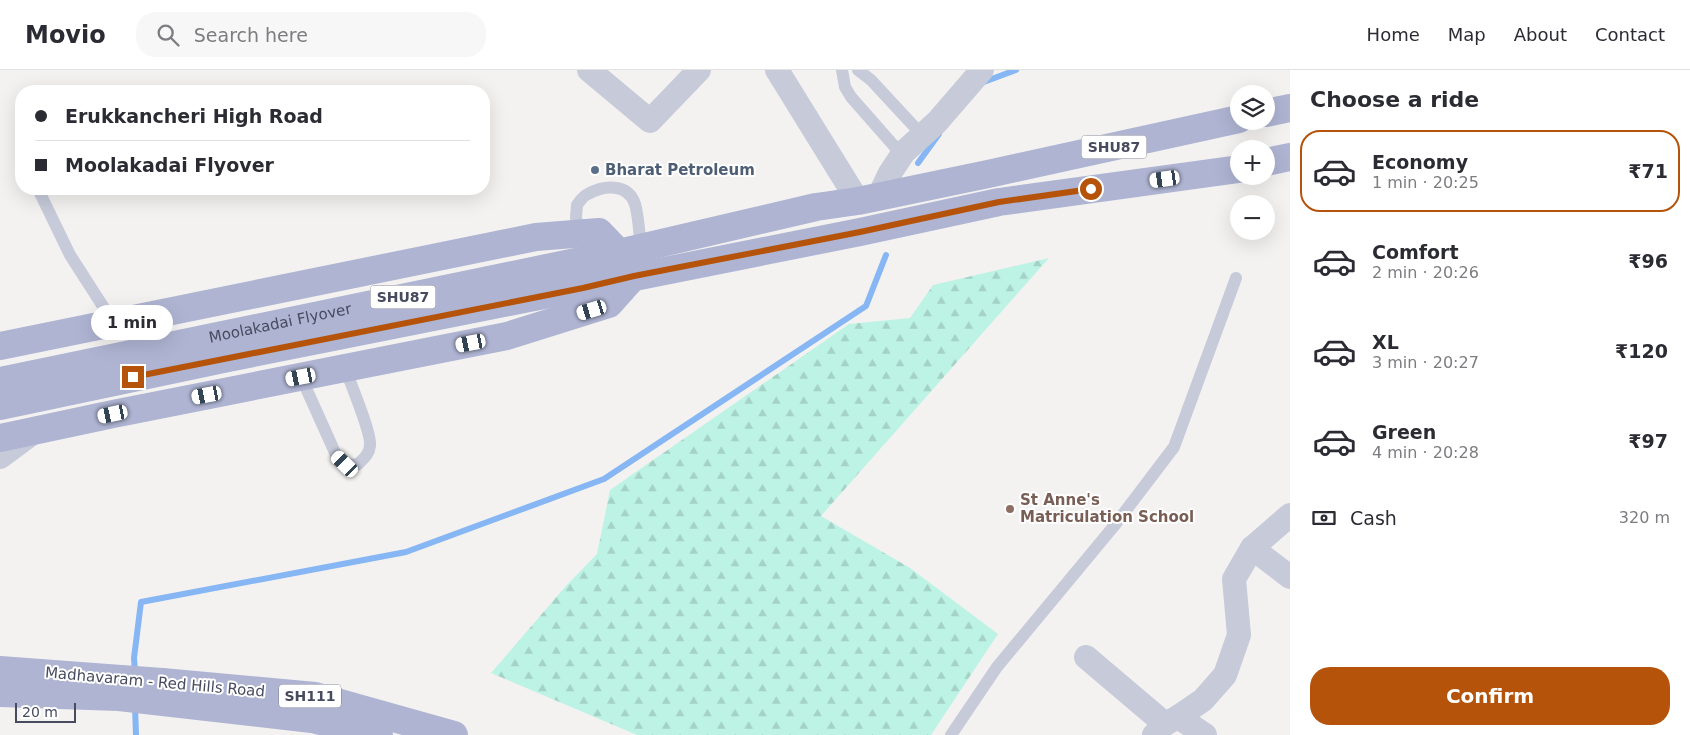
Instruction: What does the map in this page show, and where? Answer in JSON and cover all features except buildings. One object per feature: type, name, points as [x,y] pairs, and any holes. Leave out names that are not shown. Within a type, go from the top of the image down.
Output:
[{"type":"main road","points":[[1275,111],[1290,108]]},
{"type":"main road","name":"SHU87","points":[[630,250],[816,207],[988,174],[1230,121]]},
{"type":"main road","points":[[1275,160],[1290,157]]},
{"type":"main road","name":"SHU87","points":[[634,276],[860,232],[999,202],[1230,170]]},
{"type":"main road","points":[[0,346],[536,238],[599,232],[630,250]]},
{"type":"main road","name":"Moolakadai Flyover","points":[[0,406],[226,346],[630,250]]},
{"type":"main road","points":[[0,438],[507,336],[609,304],[634,276]]},
{"type":"main road","name":"Moolakadai Flyover","points":[[0,381],[583,288],[634,276]]},
{"type":"main road","name":"Madhavaram - Red Hills Road","points":[[0,670],[160,692],[315,696],[454,735]]},
{"type":"main road","name":"Madhavaram - Red Hills Road","points":[[0,693],[120,688]]},
{"type":"main road","name":"Madhavaram - Red Hills Road","points":[[160,692],[312,719],[379,735]]},
{"type":"street","points":[[589,70],[650,121],[700,70]]},
{"type":"street","points":[[777,70],[880,196],[890,173],[902,155],[936,122],[982,70]]},
{"type":"street","points":[[0,457],[37,430]]},
{"type":"street","points":[[1166,725],[1203,700],[1225,675],[1239,635],[1234,579],[1252,548],[1290,514]]},
{"type":"street","points":[[1252,548],[1290,577]]},
{"type":"street","points":[[1086,657],[1166,725],[1205,735]]},
{"type":"lane","points":[[842,70],[845,87],[852,97],[902,155]]},
{"type":"lane","points":[[858,70],[871,80],[922,135]]},
{"type":"lane","points":[[579,234],[576,205],[586,194],[608,187],[619,188],[628,194],[635,203],[630,250]]},
{"type":"lane","points":[[41,195],[70,255],[113,322]]},
{"type":"lane","points":[[951,735],[997,667],[1114,526],[1174,447],[1236,278]]},
{"type":"lane","points":[[301,377],[337,457],[345,464],[357,465],[368,454],[371,444],[345,368]]},
{"type":"green space","points":[[1049,258],[821,516],[910,568],[998,634],[931,735],[637,735],[491,673],[565,587],[597,554],[610,490],[849,324],[910,318],[933,285]]},
{"type":"waterway","points":[[981,83],[1016,70]]},
{"type":"waterway","points":[[918,163],[939,134]]},
{"type":"waterway","points":[[135,673],[134,658],[141,602],[406,552],[604,479],[866,306],[886,255]]},
{"type":"waterway","points":[[135,706],[136,735]]},
{"type":"place","name":"Bharat Petroleum","points":[[595,170]]},
{"type":"place","name":"St Anne's Matriculation School","points":[[1010,509]]},
{"type":"route","points":[[133,377],[583,288],[999,202],[1091,189]]}]
